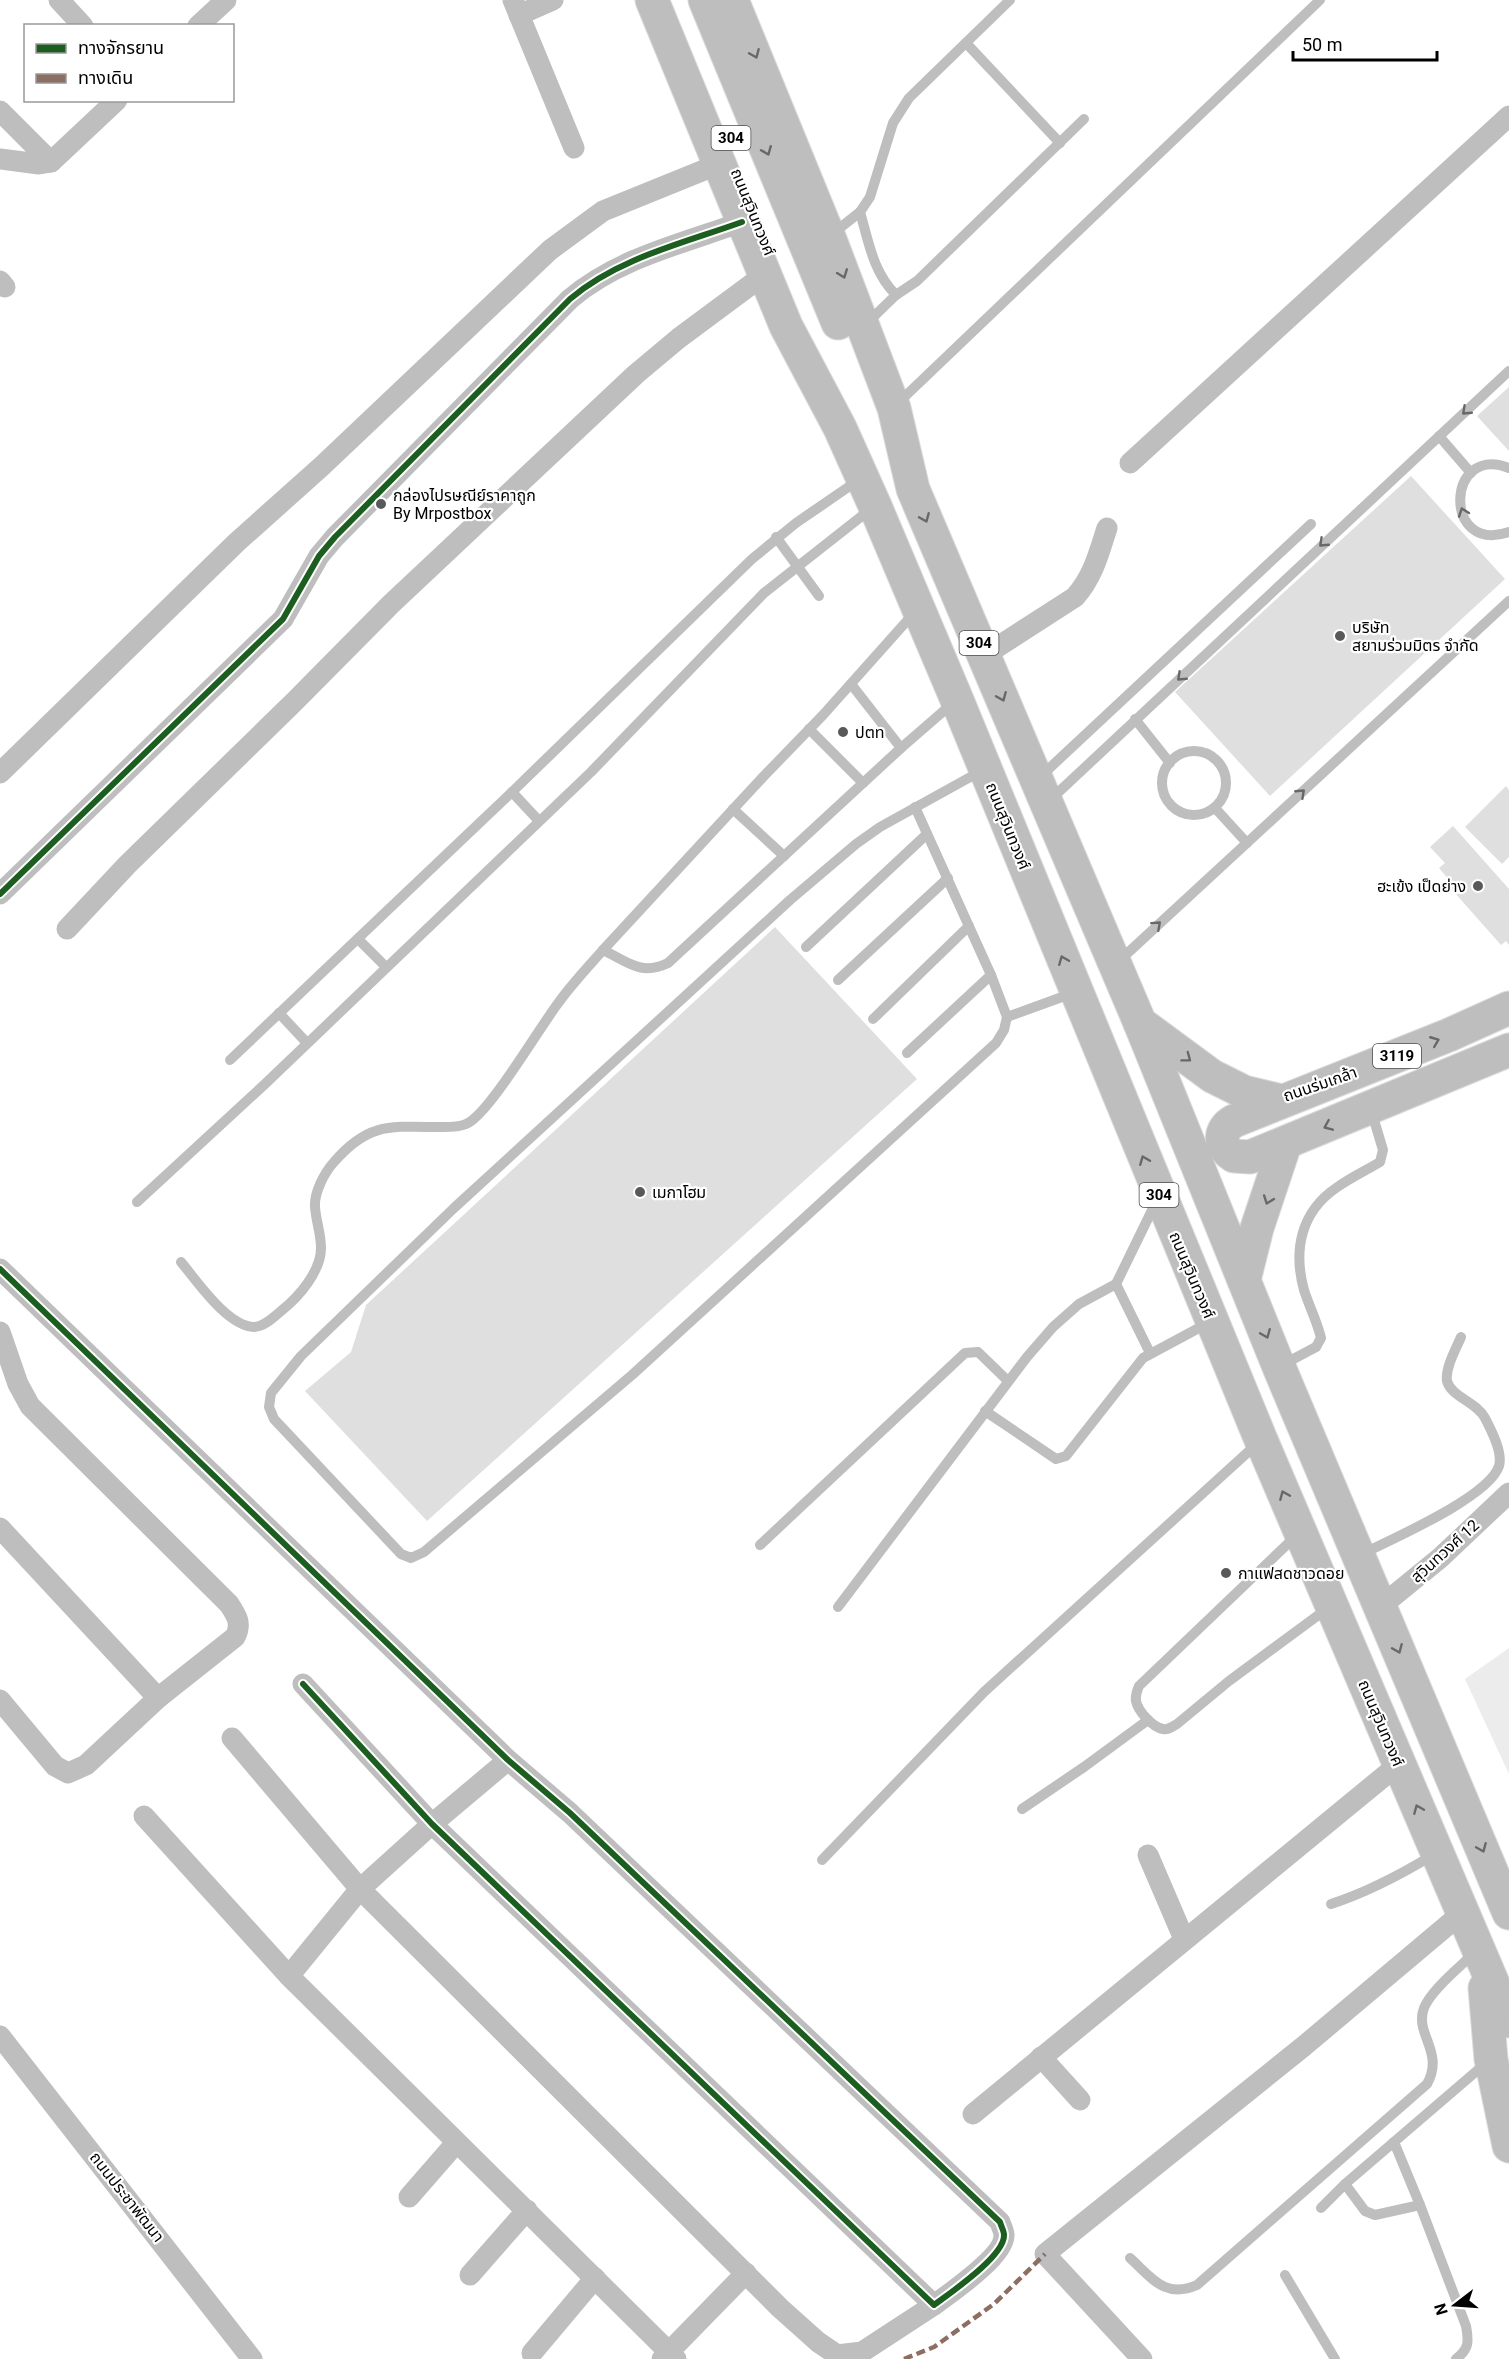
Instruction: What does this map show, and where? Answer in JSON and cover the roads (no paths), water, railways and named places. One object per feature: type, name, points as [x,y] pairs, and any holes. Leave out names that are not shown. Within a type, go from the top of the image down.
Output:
[{"type":"main road","name":"ถนนสุวินทวงศ์","points":[[652,0],[742,222],[798,263],[863,327],[894,408],[913,489]]},
{"type":"main road","name":"ถนนสุวินทวงศ์","points":[[674,0],[798,263],[843,336],[913,489],[1140,1023],[1279,1367],[1509,1913]]},
{"type":"main road","name":"ถนนสุวินทวงศ์","points":[[705,0],[798,263]]},
{"type":"main road","name":"ถนนสุวินทวงศ์","points":[[732,0],[798,263],[813,341],[840,428],[957,700],[1159,1196],[1330,1606],[1509,2021]]},
{"type":"main road","name":"ถนนร่มเกล้า","points":[[1140,1023],[1212,1077],[1244,1092],[1282,1101],[1449,1035],[1509,1008]]},
{"type":"main road","name":"3119","points":[[1285,1144],[1509,1050]]},
{"type":"main road","points":[[1282,1101],[1228,1124],[1222,1133],[1222,1140],[1228,1152],[1240,1158],[1250,1157],[1285,1144]]},
{"type":"main road","points":[[1244,1280],[1257,1228],[1285,1144]]},
{"type":"main road","points":[[1480,1954],[1491,2059],[1509,2146]]},
{"type":"street","points":[[59,0],[81,24]]},
{"type":"street","points":[[200,24],[226,0]]},
{"type":"street","points":[[553,0],[516,8],[574,148]]},
{"type":"street","points":[[0,159],[39,164],[51,162],[115,102]]},
{"type":"street","points":[[0,111],[51,162]]},
{"type":"street","points":[[1130,463],[1509,116]]},
{"type":"street","points":[[0,773],[237,542],[322,466],[550,250],[603,211],[719,164]]},
{"type":"street","points":[[0,894],[283,619],[319,556],[335,537],[570,299],[588,283],[614,269],[742,222]]},
{"type":"street","points":[[67,929],[127,864],[400,596],[636,374],[679,338],[798,263]]},
{"type":"street","points":[[984,655],[1075,597],[1084,587],[1094,567],[1107,528]]},
{"type":"street","points":[[0,1269],[508,1760],[570,1813],[1000,2222],[1004,2236],[1000,2248],[970,2279],[934,2305],[862,2352],[837,2355],[818,2342],[780,2308],[360,1889],[232,1738]]},
{"type":"street","points":[[0,1332],[18,1384],[30,1406],[229,1604],[237,1617],[240,1628],[235,1637],[158,1698],[86,1765],[68,1773],[55,1766],[0,1700]]},
{"type":"street","name":"สุวินทวงศ์ 12","points":[[1380,1607],[1440,1558],[1509,1493]]},
{"type":"street","points":[[0,1528],[158,1698]]},
{"type":"street","points":[[303,1684],[432,1824],[934,2305]]},
{"type":"street","points":[[289,1976],[360,1889],[508,1760]]},
{"type":"street","points":[[973,2114],[1399,1764]]},
{"type":"street","points":[[144,1816],[289,1976],[595,2278],[669,2356],[746,2273]]},
{"type":"street","points":[[1148,1855],[1184,1939]]},
{"type":"street","points":[[1142,2359],[1045,2254],[1304,2046],[1462,1913]]},
{"type":"street","name":"ถนนประชาพัฒนา","points":[[0,2036],[252,2359]]},
{"type":"street","points":[[1041,2057],[1080,2100]]},
{"type":"street","points":[[409,2197],[456,2143]]},
{"type":"street","points":[[470,2275],[527,2210]]},
{"type":"street","points":[[532,2353],[595,2278]]},
{"type":"lane","points":[[798,263],[860,212],[870,198],[893,123],[909,98],[1010,0]]},
{"type":"lane","points":[[894,408],[1320,0]]},
{"type":"lane","points":[[966,43],[1060,143]]},
{"type":"lane","points":[[863,327],[896,295],[917,281],[1084,119]]},
{"type":"lane","points":[[860,212],[877,271],[884,283],[896,295]]},
{"type":"lane","points":[[1042,791],[1135,720],[1509,371]]},
{"type":"lane","points":[[1439,436],[1471,473]]},
{"type":"lane","points":[[1509,468],[1491,464],[1480,467],[1463,483],[1459,495],[1464,519],[1472,528],[1483,534],[1496,536],[1509,532]]},
{"type":"lane","points":[[230,1060],[776,537],[869,492]]},
{"type":"lane","points":[[137,1202],[591,772],[765,592],[796,566],[869,492]]},
{"type":"lane","points":[[1042,791],[1311,524]]},
{"type":"lane","points":[[776,537],[819,596]]},
{"type":"lane","points":[[1114,965],[1509,601]]},
{"type":"lane","points":[[181,1262],[220,1310],[242,1323],[254,1327],[266,1323],[292,1302],[315,1271],[321,1250],[315,1206],[322,1180],[333,1163],[369,1132],[390,1126],[450,1127],[468,1124],[484,1109],[559,1002],[603,950],[918,609]]},
{"type":"lane","points":[[851,684],[901,748]]},
{"type":"lane","points":[[603,950],[644,970],[652,970],[668,963],[901,748],[957,700]]},
{"type":"lane","points":[[1135,720],[1170,763]]},
{"type":"lane","points":[[809,729],[863,783]]},
{"type":"lane","points":[[1188,752],[1208,754],[1223,769],[1226,790],[1222,800],[1215,808],[1198,816],[1179,812],[1171,805],[1163,788],[1165,770],[1170,763],[1178,756],[1188,752]]},
{"type":"lane","points":[[915,807],[991,975],[1007,1017],[1004,1030],[996,1043],[632,1375],[424,1552],[411,1558],[401,1554],[274,1419],[269,1407],[271,1393],[301,1356],[454,1208],[790,900],[856,844],[880,827],[915,807],[985,769]]},
{"type":"lane","points":[[512,792],[539,821]]},
{"type":"lane","points":[[1215,808],[1247,843]]},
{"type":"lane","points":[[733,809],[784,856]]},
{"type":"lane","points":[[806,947],[927,834]]},
{"type":"lane","points":[[838,980],[948,878]]},
{"type":"lane","points":[[873,1019],[969,926]]},
{"type":"lane","points":[[358,939],[386,967]]},
{"type":"lane","points":[[907,1053],[991,975]]},
{"type":"lane","points":[[1007,1017],[1076,992]]},
{"type":"lane","points":[[279,1013],[307,1043]]},
{"type":"lane","points":[[1279,1367],[1316,1347],[1321,1338],[1304,1290],[1299,1262],[1302,1232],[1311,1212],[1322,1198],[1380,1162],[1383,1150],[1370,1107]]},
{"type":"lane","points":[[838,1607],[1008,1381],[1053,1327],[1078,1304],[1116,1284],[1159,1196]]},
{"type":"lane","points":[[1116,1284],[1150,1353]]},
{"type":"lane","points":[[985,1411],[1056,1459],[1062,1458],[1143,1358],[1212,1322]]},
{"type":"lane","points":[[1359,1555],[1423,1524],[1464,1500],[1491,1480],[1500,1465],[1498,1450],[1482,1412],[1450,1388],[1447,1379],[1448,1369],[1461,1337]]},
{"type":"lane","points":[[760,1545],[965,1353],[978,1352],[1008,1381]]},
{"type":"lane","points":[[822,1860],[984,1692],[1261,1440]]},
{"type":"lane","points":[[1300,1532],[1139,1686],[1136,1704],[1148,1720],[1161,1729],[1167,1730],[1330,1606]]},
{"type":"lane","points":[[1022,1809],[1148,1720]]},
{"type":"lane","points":[[1331,1904],[1390,1881],[1437,1853]]},
{"type":"lane","points":[[1130,2258],[1162,2287],[1176,2291],[1197,2285],[1427,2084],[1434,2066],[1422,2023],[1423,2009],[1430,1997],[1480,1954]]},
{"type":"lane","points":[[1321,2208],[1345,2184],[1491,2059]]},
{"type":"lane","points":[[1394,2142],[1467,2333],[1469,2340],[1466,2351],[1456,2359]]},
{"type":"lane","points":[[1345,2184],[1365,2211],[1376,2214],[1420,2205]]},
{"type":"lane","points":[[1285,2275],[1335,2359]]},
{"type":"place","name":"กล่องไปรษณีย์ราคาถูก By Mrpostbox","points":[[381,504]]},
{"type":"place","name":"บริษัท สยามร่วมมิตร จำกัด","points":[[1340,636]]},
{"type":"place","name":"ปตท","points":[[843,732]]},
{"type":"place","name":"ฮะเข้ง เป็ดย่าง","points":[[1478,886]]},
{"type":"place","name":"เมกาโฮม","points":[[640,1192]]},
{"type":"place","name":"กาแฟสดชาวดอย","points":[[1226,1573]]}]
